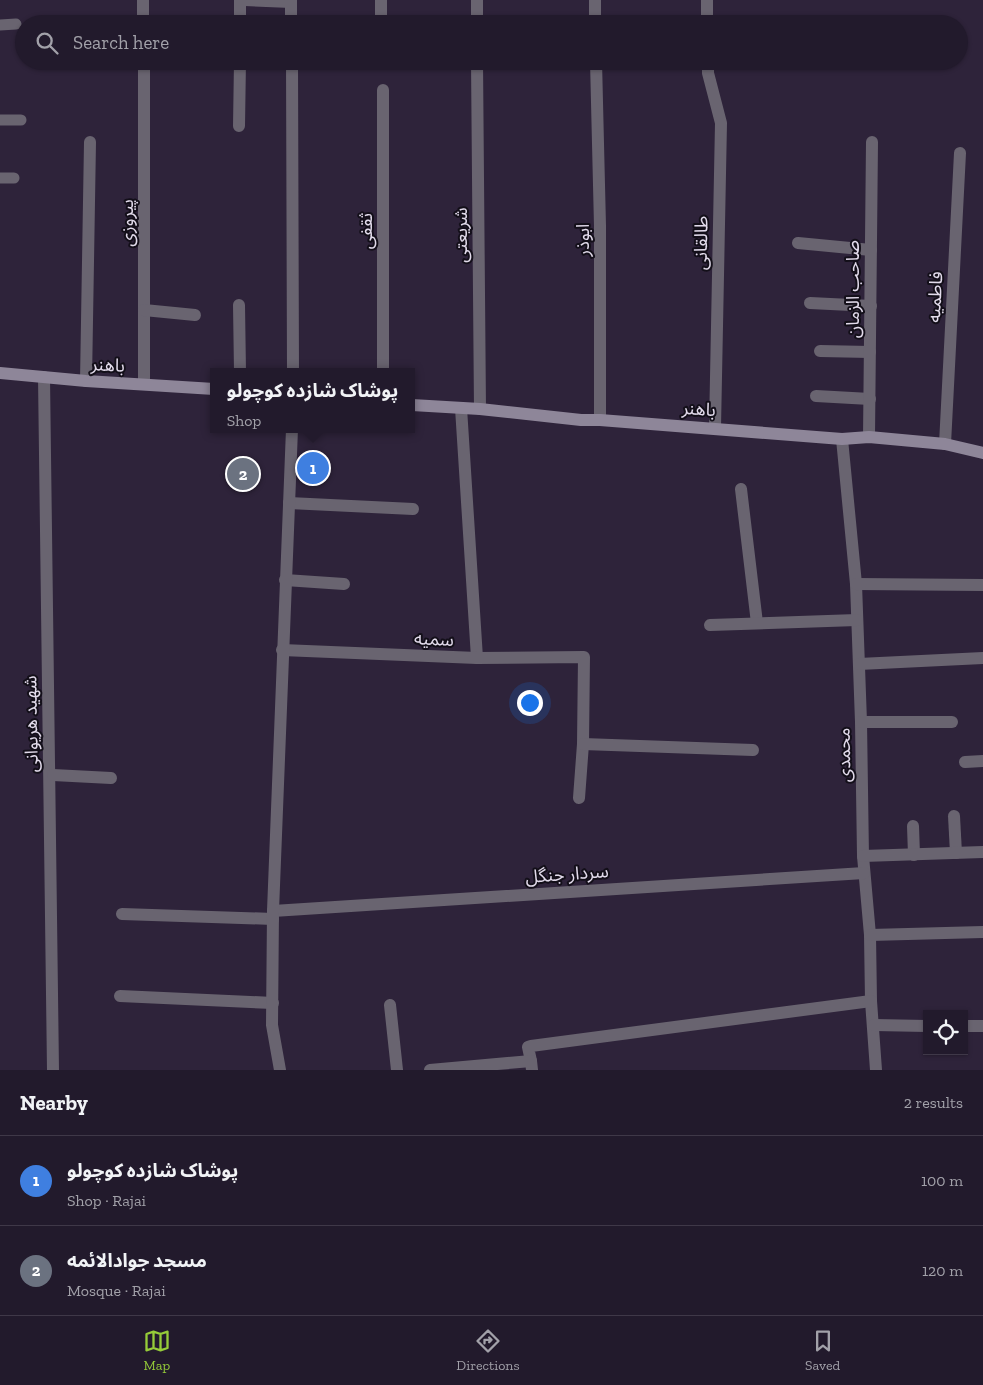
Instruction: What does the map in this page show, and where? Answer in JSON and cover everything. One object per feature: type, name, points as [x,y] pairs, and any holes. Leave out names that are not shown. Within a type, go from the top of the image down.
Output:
[{"type":"street","points":[[143,0],[143,15]]},
{"type":"street","points":[[240,0],[240,15]]},
{"type":"street","points":[[246,0],[291,1],[291,15]]},
{"type":"street","points":[[381,0],[381,15]]},
{"type":"street","points":[[477,0],[477,15]]},
{"type":"street","points":[[595,0],[595,15]]},
{"type":"street","points":[[707,0],[707,15]]},
{"type":"street","name":"پیروزی","points":[[144,70],[144,384]]},
{"type":"street","points":[[239,126],[240,70]]},
{"type":"street","points":[[292,70],[293,368]]},
{"type":"street","name":"شریعتی","points":[[477,70],[480,409]]},
{"type":"street","name":"ابوذر","points":[[596,70],[600,226],[600,420]]},
{"type":"street","name":"طالقانی","points":[[708,70],[722,123],[715,428]]},
{"type":"street","name":"ثقفی","points":[[383,90],[383,368]]},
{"type":"street","points":[[86,381],[90,142]]},
{"type":"street","name":"صاحب الزمان","points":[[869,437],[872,142]]},
{"type":"street","name":"فاطمیه","points":[[945,444],[960,153]]},
{"type":"street","points":[[798,243],[871,250]]},
{"type":"street","points":[[810,303],[871,306]]},
{"type":"street","points":[[240,305],[240,368]]},
{"type":"street","points":[[144,310],[195,315]]},
{"type":"street","points":[[820,352],[870,352]]},
{"type":"street","name":"باهنر","points":[[0,373],[86,381],[210,389]]},
{"type":"street","name":"شهید هریوانی","points":[[44,377],[53,1070]]},
{"type":"street","points":[[816,396],[870,399]]},
{"type":"street","name":"باهنر","points":[[415,404],[581,420],[715,428],[842,439],[869,437],[945,444],[983,453]]},
{"type":"street","points":[[462,408],[476,658]]},
{"type":"street","points":[[280,1070],[272,1025],[273,915],[292,433]]},
{"type":"street","name":"محمدی","points":[[842,439],[856,584],[862,722],[863,856],[870,935],[876,1070]]},
{"type":"street","points":[[741,488],[756,623]]},
{"type":"street","points":[[289,503],[413,509]]},
{"type":"street","points":[[285,580],[344,584]]},
{"type":"street","points":[[856,584],[983,585]]},
{"type":"street","points":[[710,625],[857,620]]},
{"type":"street","name":"سمیه","points":[[282,650],[476,658],[584,657],[583,744]]},
{"type":"street","points":[[859,664],[983,658]]},
{"type":"street","points":[[862,722],[952,722]]},
{"type":"street","points":[[579,798],[583,744],[753,750]]},
{"type":"street","points":[[966,762],[983,761]]},
{"type":"street","name":"شهید هریوانی","points":[[53,775],[112,778]]},
{"type":"street","points":[[954,816],[956,853]]},
{"type":"street","points":[[913,826],[914,855]]},
{"type":"street","points":[[863,856],[983,852]]},
{"type":"street","name":"سردار جنگل","points":[[122,914],[273,915],[864,873]]},
{"type":"street","points":[[870,935],[983,932]]},
{"type":"street","points":[[120,996],[273,1003]]},
{"type":"street","points":[[430,1070],[531,1066],[528,1047],[531,1046],[872,1000]]},
{"type":"street","points":[[390,1005],[397,1070]]},
{"type":"street","points":[[874,1025],[923,1026]]},
{"type":"street","points":[[968,1026],[983,1026]]},
{"type":"lane","points":[[0,25],[15,24]]},
{"type":"lane","points":[[0,120],[21,120]]},
{"type":"lane","points":[[0,178],[14,178]]},
{"type":"place","name":"پوشاک شازده کوچولو","points":[[313,468]]},
{"type":"place","name":"مسجد جوادالائمه","points":[[243,474]]}]
